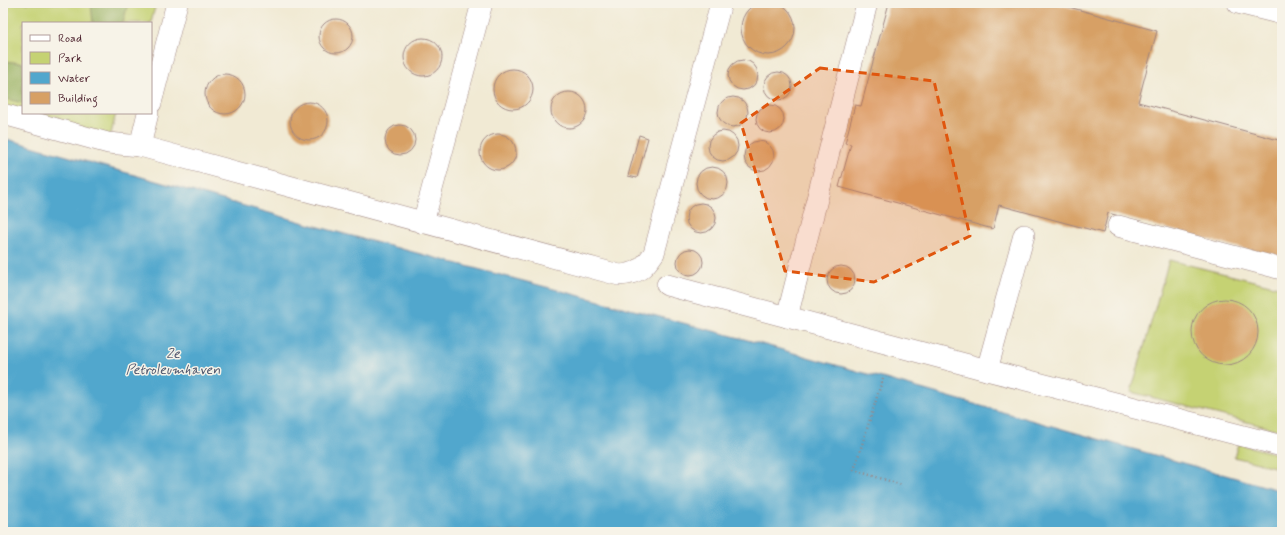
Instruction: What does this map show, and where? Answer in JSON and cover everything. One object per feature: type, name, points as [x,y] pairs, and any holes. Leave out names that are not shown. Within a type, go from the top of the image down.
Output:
[{"type":"lane","points":[[152,99],[177,3]]},
{"type":"lane","points":[[423,223],[482,3]]},
{"type":"lane","points":[[3,114],[108,143],[140,146],[619,276],[630,275],[639,271],[647,264],[654,253],[721,3]]},
{"type":"lane","points":[[787,317],[867,3]]},
{"type":"lane","points":[[1238,3],[1282,14]]},
{"type":"lane","points":[[140,146],[148,114]]},
{"type":"lane","points":[[1118,226],[1282,269]]},
{"type":"lane","points":[[987,370],[1024,235]]},
{"type":"lane","points":[[667,285],[1282,446]]},
{"type":"path","points":[[882,378],[854,470],[902,485]]},
{"type":"highlighted area","points":[[820,68],[934,81],[970,236],[874,282],[785,271],[741,123]]},
{"type":"green space","points":[[3,3],[156,3],[151,22],[22,22],[22,114],[116,114],[110,138],[3,109]]},
{"type":"green space","points":[[91,3],[128,3],[123,22],[93,22]]},
{"type":"green space","points":[[3,61],[22,63],[22,103],[3,98]]},
{"type":"green space","points":[[1169,260],[1282,288],[1282,431],[1131,392]]},
{"type":"green space","points":[[1238,444],[1282,455],[1282,469],[1234,457]]},
{"type":"water","name":"2e Petroleumhaven","points":[[3,138],[337,232],[744,339],[1282,491],[1282,532],[3,532]]},
{"type":"building","points":[[768,1],[778,3],[787,9],[793,18],[795,28],[793,38],[787,47],[778,53],[768,55],[758,53],[749,47],[743,38],[741,28],[743,18],[749,9],[758,3]]},
{"type":"building","points":[[889,3],[1054,3],[1157,31],[1138,102],[1282,141],[1282,259],[1108,213],[1103,233],[999,205],[993,229],[839,187],[851,144],[845,143],[855,105],[861,106]]},
{"type":"building","points":[[333,19],[339,19],[343,20],[350,26],[353,36],[352,43],[346,50],[339,53],[333,53],[329,52],[322,46],[319,39],[319,33],[320,29],[326,22]]},
{"type":"building","points":[[419,38],[427,38],[437,43],[441,50],[441,64],[437,71],[427,76],[419,76],[409,71],[407,68],[404,61],[404,53],[409,43],[412,41]]},
{"type":"building","points":[[743,60],[754,64],[758,75],[754,86],[743,90],[732,86],[728,75],[732,64]]},
{"type":"building","points":[[513,69],[521,71],[527,75],[531,81],[533,89],[531,97],[527,103],[521,107],[513,109],[505,107],[499,103],[495,97],[493,89],[495,81],[499,75],[505,71]]},
{"type":"building","points":[[778,72],[788,76],[792,86],[788,96],[778,100],[768,96],[764,86],[768,76]]},
{"type":"building","points":[[229,74],[236,77],[242,83],[245,94],[244,102],[236,111],[229,114],[221,114],[214,111],[206,102],[205,90],[208,83],[217,75]]},
{"type":"building","points":[[573,92],[582,97],[586,103],[586,117],[582,123],[573,128],[565,128],[556,123],[552,117],[551,106],[556,97],[562,93]]},
{"type":"building","points":[[733,97],[744,101],[748,112],[744,123],[733,127],[722,123],[718,112],[722,101]]},
{"type":"building","points":[[309,102],[319,105],[325,111],[328,121],[325,131],[319,137],[309,140],[299,137],[293,131],[290,121],[293,111],[299,105]]},
{"type":"building","points":[[770,105],[780,109],[784,119],[780,129],[770,133],[760,129],[756,119],[760,109]]},
{"type":"building","points":[[400,125],[411,129],[415,140],[411,151],[400,155],[389,151],[385,140],[389,129]]},
{"type":"building","points":[[723,131],[734,135],[738,146],[734,157],[723,161],[712,157],[708,146],[712,135]]},
{"type":"building","points":[[502,134],[511,139],[515,145],[515,159],[511,165],[502,170],[494,170],[485,165],[481,159],[480,148],[485,139],[491,135]]},
{"type":"building","points":[[639,135],[648,138],[637,178],[628,176]]},
{"type":"building","points":[[759,141],[769,146],[774,156],[769,166],[759,171],[749,166],[744,156],[749,146]]},
{"type":"building","points":[[712,167],[723,172],[728,183],[723,194],[712,199],[701,194],[696,183],[701,172]]},
{"type":"building","points":[[701,203],[712,207],[716,218],[712,229],[701,233],[690,229],[686,218],[690,207]]},
{"type":"building","points":[[690,249],[699,253],[703,262],[699,271],[690,275],[681,271],[677,262],[681,253]]},
{"type":"building","points":[[841,266],[851,270],[855,280],[851,290],[841,294],[831,290],[827,280],[831,270]]},
{"type":"building","points":[[1225,299],[1238,302],[1248,309],[1255,319],[1258,332],[1255,345],[1248,355],[1238,362],[1225,365],[1212,362],[1202,355],[1195,345],[1192,332],[1195,319],[1202,309],[1212,302]]}]
